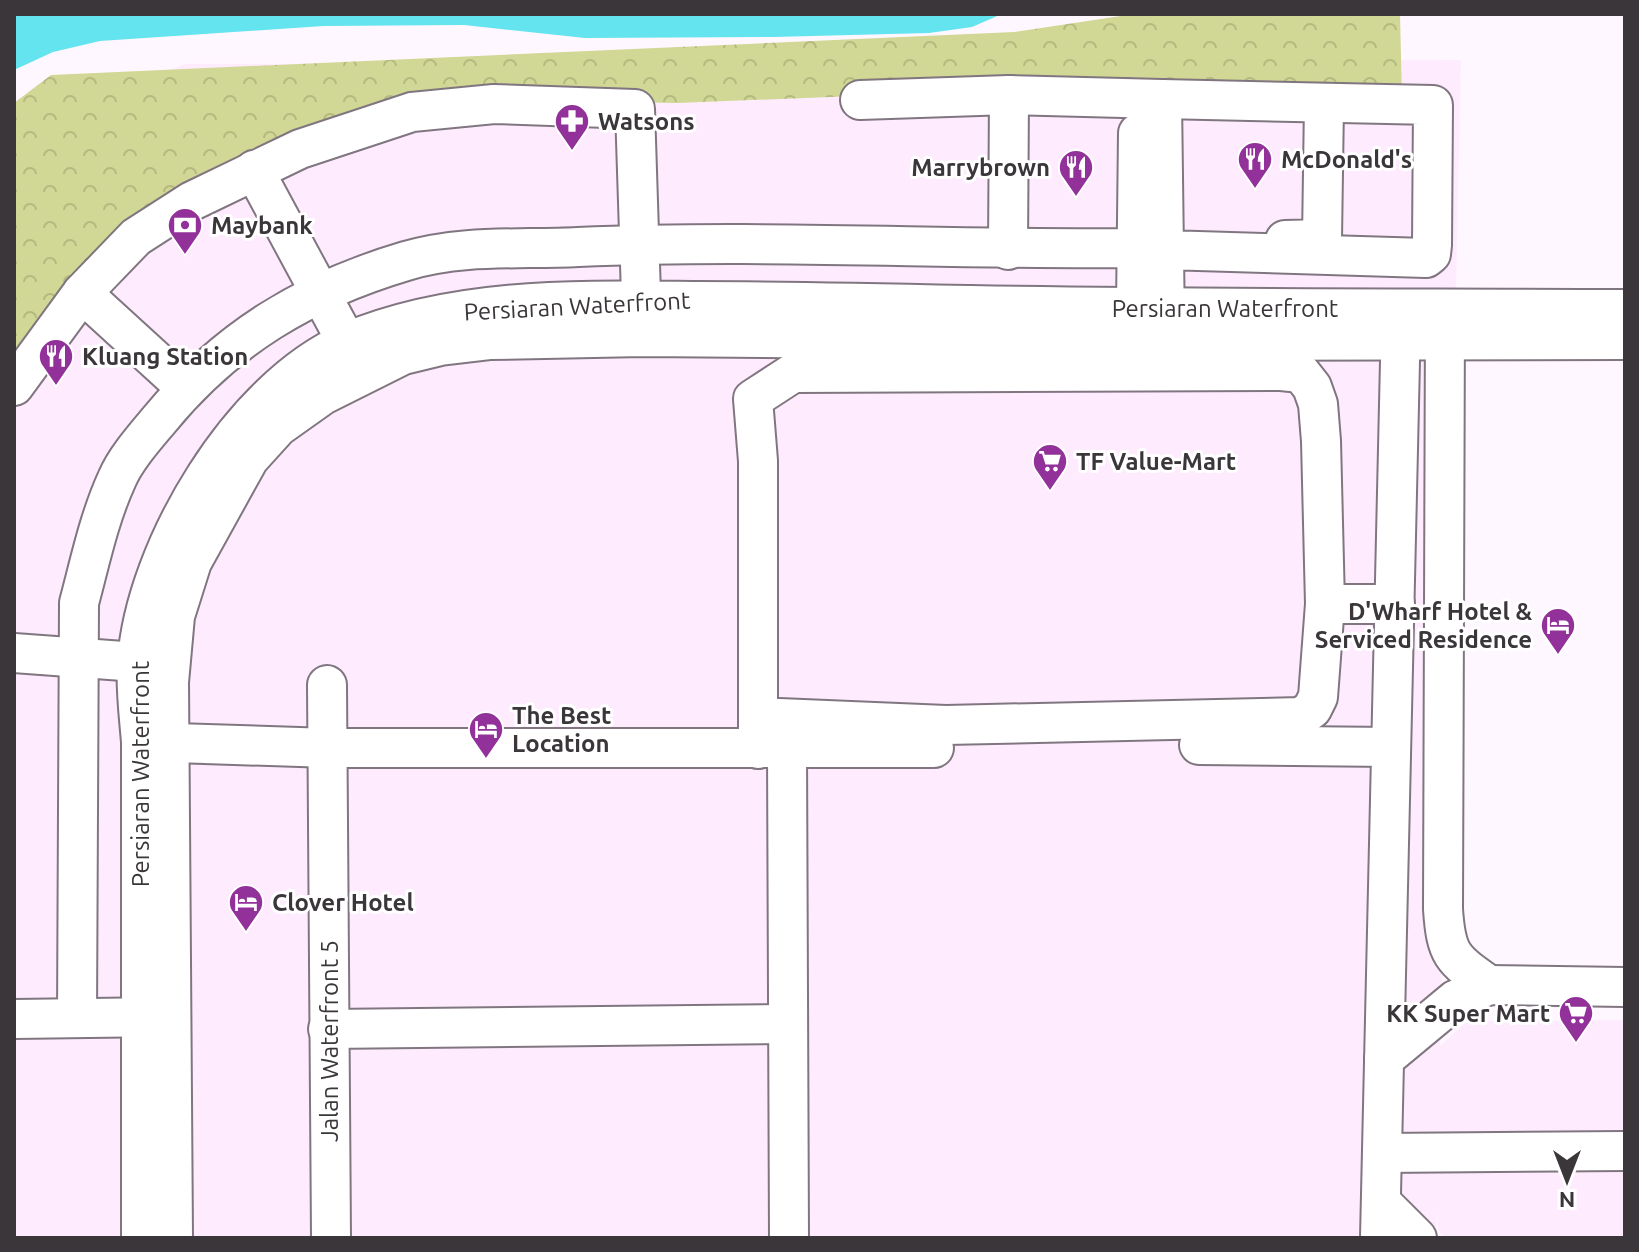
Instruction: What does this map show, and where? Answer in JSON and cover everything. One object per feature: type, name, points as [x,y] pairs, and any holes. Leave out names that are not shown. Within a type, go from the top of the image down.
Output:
[{"type":"street","points":[[1008,250],[1009,95]]},
{"type":"street","points":[[77,1018],[79,603],[117,477],[186,388],[273,316],[322,291],[407,260],[463,249],[638,244],[1150,249],[1426,258],[1431,254],[1433,105],[1009,95],[860,100]]},
{"type":"street","points":[[1158,99],[1179,233],[1183,239],[1322,239],[1324,103]]},
{"type":"street","points":[[1155,319],[1150,249],[1158,99]]},
{"type":"street","points":[[14,386],[82,293],[136,237],[192,201],[300,149],[412,112],[494,104],[635,109],[642,318]]},
{"type":"street","points":[[254,170],[322,291],[355,358]]},
{"type":"street","points":[[807,319],[808,245]]},
{"type":"street","points":[[82,293],[186,388]]},
{"type":"street","points":[[1445,325],[1625,309]]},
{"type":"street","name":"Persiaran Waterfront","points":[[141,1238],[156,1016],[155,742],[137,662],[146,610],[167,552],[200,486],[228,440],[262,402],[296,372],[355,358],[403,355],[440,346],[642,318],[1155,319],[1445,325]]},
{"type":"street","name":"Persiaran Waterfront","points":[[807,319],[1101,357],[1155,319]]},
{"type":"street","points":[[1401,325],[1381,1220],[1417,1238]]},
{"type":"street","points":[[1445,325],[1625,340]]},
{"type":"street","points":[[1445,325],[1445,933],[1446,945],[1462,966],[1489,985]]},
{"type":"street","points":[[789,1238],[788,1024],[768,739],[758,665],[758,461],[753,399],[793,373],[1101,357],[1301,373],[1312,387],[1318,404],[1325,604],[1318,697],[1312,709],[1301,717],[1141,734]]},
{"type":"street","name":"Persiaran Waterfront","points":[[155,742],[169,682],[175,616],[192,562],[225,499],[259,448],[355,358]]},
{"type":"street","points":[[1325,604],[1395,604]]},
{"type":"street","points":[[14,653],[137,662]]},
{"type":"street","name":"Jalan Waterfront 5","points":[[327,685],[330,748],[328,1029],[331,1238]]},
{"type":"street","points":[[155,742],[330,748],[1141,734],[1391,747]]},
{"type":"street","points":[[1384,1059],[1455,1000],[1489,985],[1625,987]]},
{"type":"street","points":[[14,1019],[156,1016]]},
{"type":"street","name":"Persiaran Waterfront","points":[[156,1016],[173,1238]]},
{"type":"street","points":[[328,1029],[788,1024]]},
{"type":"street","points":[[1382,1153],[1625,1151]]},
{"type":"shaded area","points":[[1461,60],[1440,1046],[1467,1021],[1625,1020],[1625,1238],[1444,1238],[1438,1230],[1437,1210],[1436,1238],[14,1238],[14,136],[185,64]]},
{"type":"green space","points":[[1134,14],[1400,14],[1402,99],[855,96],[677,103],[492,100],[411,109],[78,270],[14,352],[14,103],[51,75],[1014,32]]},
{"type":"water","points":[[14,14],[1002,14],[972,27],[929,33],[773,37],[585,38],[464,25],[323,26],[100,41],[53,52],[14,70]]},
{"type":"place","name":"Watsons","points":[[572,152]]},
{"type":"place","name":"McDonald's","points":[[1255,190]]},
{"type":"place","name":"Marrybrown","points":[[1076,198]]},
{"type":"place","name":"Maybank","points":[[185,256]]},
{"type":"place","name":"Kluang Station","points":[[56,387]]},
{"type":"place","name":"TF Value-Mart","points":[[1050,492]]},
{"type":"place","name":"D'Wharf Hotel & Serviced Residence","points":[[1558,656]]},
{"type":"place","name":"The Best Location","points":[[486,760]]},
{"type":"place","name":"Clover Hotel","points":[[246,933]]},
{"type":"place","name":"KK Super Mart","points":[[1576,1044]]}]
